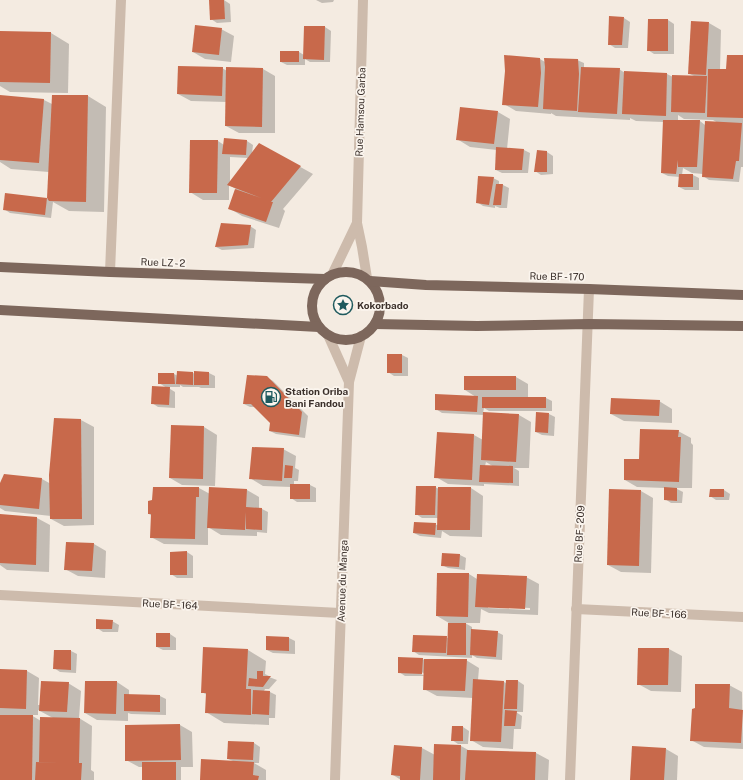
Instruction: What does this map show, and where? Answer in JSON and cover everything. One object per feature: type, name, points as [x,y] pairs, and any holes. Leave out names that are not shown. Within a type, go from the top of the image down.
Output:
[{"type":"main road","name":"Rue LZ - 2","points":[[0,267],[110,272],[328,277]]},
{"type":"main road","points":[[344,272],[360,274],[368,280],[377,290],[380,302],[379,313],[375,324],[370,330],[356,338],[343,340],[328,335],[319,327],[314,317],[312,302],[315,291],[328,277],[344,272]]},
{"type":"main road","name":"Rue BF - 170","points":[[368,280],[426,285],[743,294]]},
{"type":"main road","points":[[0,310],[319,327]]},
{"type":"main road","points":[[375,324],[477,326],[589,324],[743,326]]},
{"type":"street","points":[[110,272],[121,0]]},
{"type":"street","name":"Rue Hamsou Garba","points":[[357,223],[363,0]]},
{"type":"street","points":[[328,277],[357,223]]},
{"type":"street","points":[[357,223],[368,280]]},
{"type":"street","name":"Rue BF - 209","points":[[570,780],[589,324],[589,289]]},
{"type":"street","points":[[328,335],[349,382]]},
{"type":"street","points":[[349,382],[361,336]]},
{"type":"street","name":"Avenue du Manga","points":[[335,780],[349,382]]},
{"type":"street","name":"Rue BF - 164","points":[[0,595],[340,613]]},
{"type":"street","name":"Rue BF - 166","points":[[576,608],[743,617]]},
{"type":"building","points":[[209,0],[224,0],[225,19],[210,20]]},
{"type":"building","points":[[609,16],[624,17],[622,45],[608,45]]},
{"type":"building","points":[[648,19],[668,19],[668,51],[647,51]]},
{"type":"building","points":[[691,21],[709,22],[706,75],[688,74]]},
{"type":"building","points":[[195,25],[222,28],[219,55],[192,52]]},
{"type":"building","points":[[304,26],[325,26],[324,60],[303,59]]},
{"type":"building","points":[[0,31],[51,32],[50,83],[0,82]]},
{"type":"building","points":[[280,51],[299,51],[299,62],[280,62]]},
{"type":"building","points":[[504,55],[540,58],[541,73],[538,107],[502,105],[505,71]]},
{"type":"building","points":[[727,55],[743,55],[743,118],[707,117],[708,69],[726,69]]},
{"type":"building","points":[[544,58],[578,59],[579,74],[577,111],[543,109]]},
{"type":"building","points":[[178,66],[223,67],[222,96],[177,94]]},
{"type":"building","points":[[226,67],[263,68],[262,127],[225,126]]},
{"type":"building","points":[[581,67],[620,68],[617,114],[578,112]]},
{"type":"building","points":[[624,71],[667,73],[666,116],[622,114]]},
{"type":"building","points":[[672,75],[707,76],[705,113],[671,112]]},
{"type":"building","points":[[0,95],[44,99],[39,163],[0,160]]},
{"type":"building","points":[[52,95],[88,95],[86,202],[49,201],[47,198]]},
{"type":"building","points":[[460,107],[498,111],[494,144],[456,140]]},
{"type":"building","points":[[663,120],[700,120],[697,167],[678,167],[678,160],[676,174],[661,173]]},
{"type":"building","points":[[705,121],[742,123],[739,161],[736,161],[733,179],[702,177]]},
{"type":"building","points":[[224,138],[247,140],[246,155],[222,154]]},
{"type":"building","points":[[190,140],[218,140],[217,193],[189,193]]},
{"type":"building","points":[[259,143],[301,166],[271,202],[273,202],[266,222],[228,209],[235,189],[261,198],[227,185]]},
{"type":"building","points":[[496,147],[524,149],[522,170],[495,170]]},
{"type":"building","points":[[537,150],[547,151],[547,172],[534,172]]},
{"type":"building","points":[[679,174],[693,174],[693,187],[678,187]]},
{"type":"building","points":[[478,176],[494,177],[489,205],[476,203]]},
{"type":"building","points":[[496,184],[503,184],[501,205],[493,205]]},
{"type":"building","points":[[5,193],[47,198],[45,215],[3,210]]},
{"type":"building","points":[[221,223],[251,225],[248,245],[215,247]]},
{"type":"building","points":[[387,354],[402,354],[402,373],[387,373]]},
{"type":"building","points":[[177,371],[193,372],[193,385],[176,384]]},
{"type":"building","points":[[194,371],[209,372],[209,385],[194,385]]},
{"type":"building","points":[[158,373],[174,373],[175,384],[158,384]]},
{"type":"building","points":[[247,375],[267,376],[302,412],[299,435],[269,431],[270,423],[251,404],[243,404]]},
{"type":"building","points":[[464,376],[516,376],[516,390],[464,390]]},
{"type":"building","points":[[152,386],[170,387],[169,405],[151,404]]},
{"type":"building","points":[[435,394],[478,396],[477,412],[435,410]]},
{"type":"building","points":[[482,397],[546,397],[546,408],[482,408]]},
{"type":"building","points":[[611,398],[660,400],[659,416],[610,414]]},
{"type":"building","points":[[483,412],[519,414],[516,462],[481,460]]},
{"type":"building","points":[[536,412],[549,413],[548,433],[535,432]]},
{"type":"building","points":[[54,418],[81,419],[82,519],[50,519],[49,475]]},
{"type":"building","points":[[171,425],[204,426],[203,479],[169,478]]},
{"type":"building","points":[[640,429],[679,430],[678,437],[681,437],[679,482],[624,480],[624,459],[639,459]]},
{"type":"building","points":[[437,432],[474,434],[472,480],[434,478]]},
{"type":"building","points":[[252,447],[284,448],[282,481],[249,479]]},
{"type":"building","points":[[285,465],[293,466],[292,478],[284,478]]},
{"type":"building","points":[[480,465],[513,466],[513,483],[479,482]]},
{"type":"building","points":[[4,474],[42,478],[39,509],[0,505],[0,483]]},
{"type":"building","points":[[290,484],[310,484],[310,499],[290,499]]},
{"type":"building","points":[[416,486],[436,486],[435,515],[415,515]]},
{"type":"building","points":[[153,487],[199,487],[199,497],[196,497],[195,539],[150,538],[151,514],[148,514],[148,501],[152,500]]},
{"type":"building","points":[[209,487],[247,489],[246,507],[262,508],[262,530],[246,529],[246,512],[245,530],[207,528]]},
{"type":"building","points":[[438,487],[471,487],[470,530],[437,530]]},
{"type":"building","points":[[664,487],[677,488],[677,501],[664,500]]},
{"type":"building","points":[[609,489],[641,490],[639,566],[607,565]]},
{"type":"building","points":[[710,489],[724,489],[724,497],[709,497]]},
{"type":"building","points":[[0,514],[37,517],[36,565],[0,563]]},
{"type":"building","points":[[414,522],[436,523],[435,535],[413,533]]},
{"type":"building","points":[[66,542],[94,543],[92,571],[64,570]]},
{"type":"building","points":[[187,551],[187,575],[170,575],[170,552]]},
{"type":"building","points":[[442,553],[460,554],[459,567],[441,566]]},
{"type":"building","points":[[437,573],[469,573],[468,617],[436,616]]},
{"type":"building","points":[[477,574],[527,576],[525,609],[475,607]]},
{"type":"building","points":[[96,619],[113,620],[112,629],[96,629]]},
{"type":"building","points":[[448,623],[466,623],[466,655],[447,655]]},
{"type":"building","points":[[471,629],[498,631],[496,657],[470,655]]},
{"type":"building","points":[[156,633],[170,633],[170,647],[156,647]]},
{"type":"building","points":[[413,635],[447,636],[446,653],[412,652]]},
{"type":"building","points":[[266,636],[289,637],[289,651],[266,650]]},
{"type":"building","points":[[203,647],[248,649],[246,689],[251,689],[251,715],[205,713],[206,693],[201,693]]},
{"type":"building","points":[[638,648],[669,648],[668,685],[637,685]]},
{"type":"building","points":[[54,650],[71,650],[71,670],[53,669]]},
{"type":"building","points":[[398,657],[423,658],[422,674],[398,673]]},
{"type":"building","points":[[424,659],[467,659],[465,691],[423,690]]},
{"type":"building","points":[[0,669],[27,670],[26,709],[0,708]]},
{"type":"building","points":[[257,671],[263,671],[263,676],[271,676],[263,687],[248,686],[249,678],[257,679]]},
{"type":"building","points":[[473,679],[504,681],[501,742],[470,741]]},
{"type":"building","points":[[506,680],[518,680],[517,709],[504,709]]},
{"type":"building","points":[[41,681],[69,682],[67,712],[39,711]]},
{"type":"building","points":[[85,681],[117,681],[116,714],[84,713]]},
{"type":"building","points":[[695,684],[730,684],[729,708],[743,710],[741,743],[690,741],[692,709],[695,708]]},
{"type":"building","points":[[253,690],[270,691],[269,715],[252,714]]},
{"type":"building","points":[[124,694],[160,695],[160,712],[124,711]]},
{"type":"building","points":[[505,710],[517,711],[515,726],[504,726]]},
{"type":"building","points":[[0,715],[33,715],[32,780],[0,780]]},
{"type":"building","points":[[40,717],[80,718],[79,763],[82,763],[81,780],[35,780],[36,762],[62,763],[39,762]]},
{"type":"building","points":[[180,724],[181,760],[125,761],[125,725]]},
{"type":"building","points":[[452,726],[463,726],[463,741],[451,741]]},
{"type":"building","points":[[228,741],[254,742],[253,760],[227,759]]},
{"type":"building","points":[[434,744],[461,745],[460,780],[433,780]]},
{"type":"building","points":[[394,745],[422,747],[420,780],[400,780],[400,776],[391,775]]},
{"type":"building","points":[[632,746],[666,748],[664,780],[630,780]]},
{"type":"building","points":[[467,750],[536,752],[535,780],[465,780]]},
{"type":"building","points":[[201,759],[254,762],[253,775],[259,776],[258,780],[200,780]]},
{"type":"building","points":[[142,762],[176,762],[176,780],[142,780]]},
{"type":"place","name":"Kokorbado","points":[[343,305]]},
{"type":"place","name":"Station Oriba Bani Fandou","points":[[271,397]]}]
